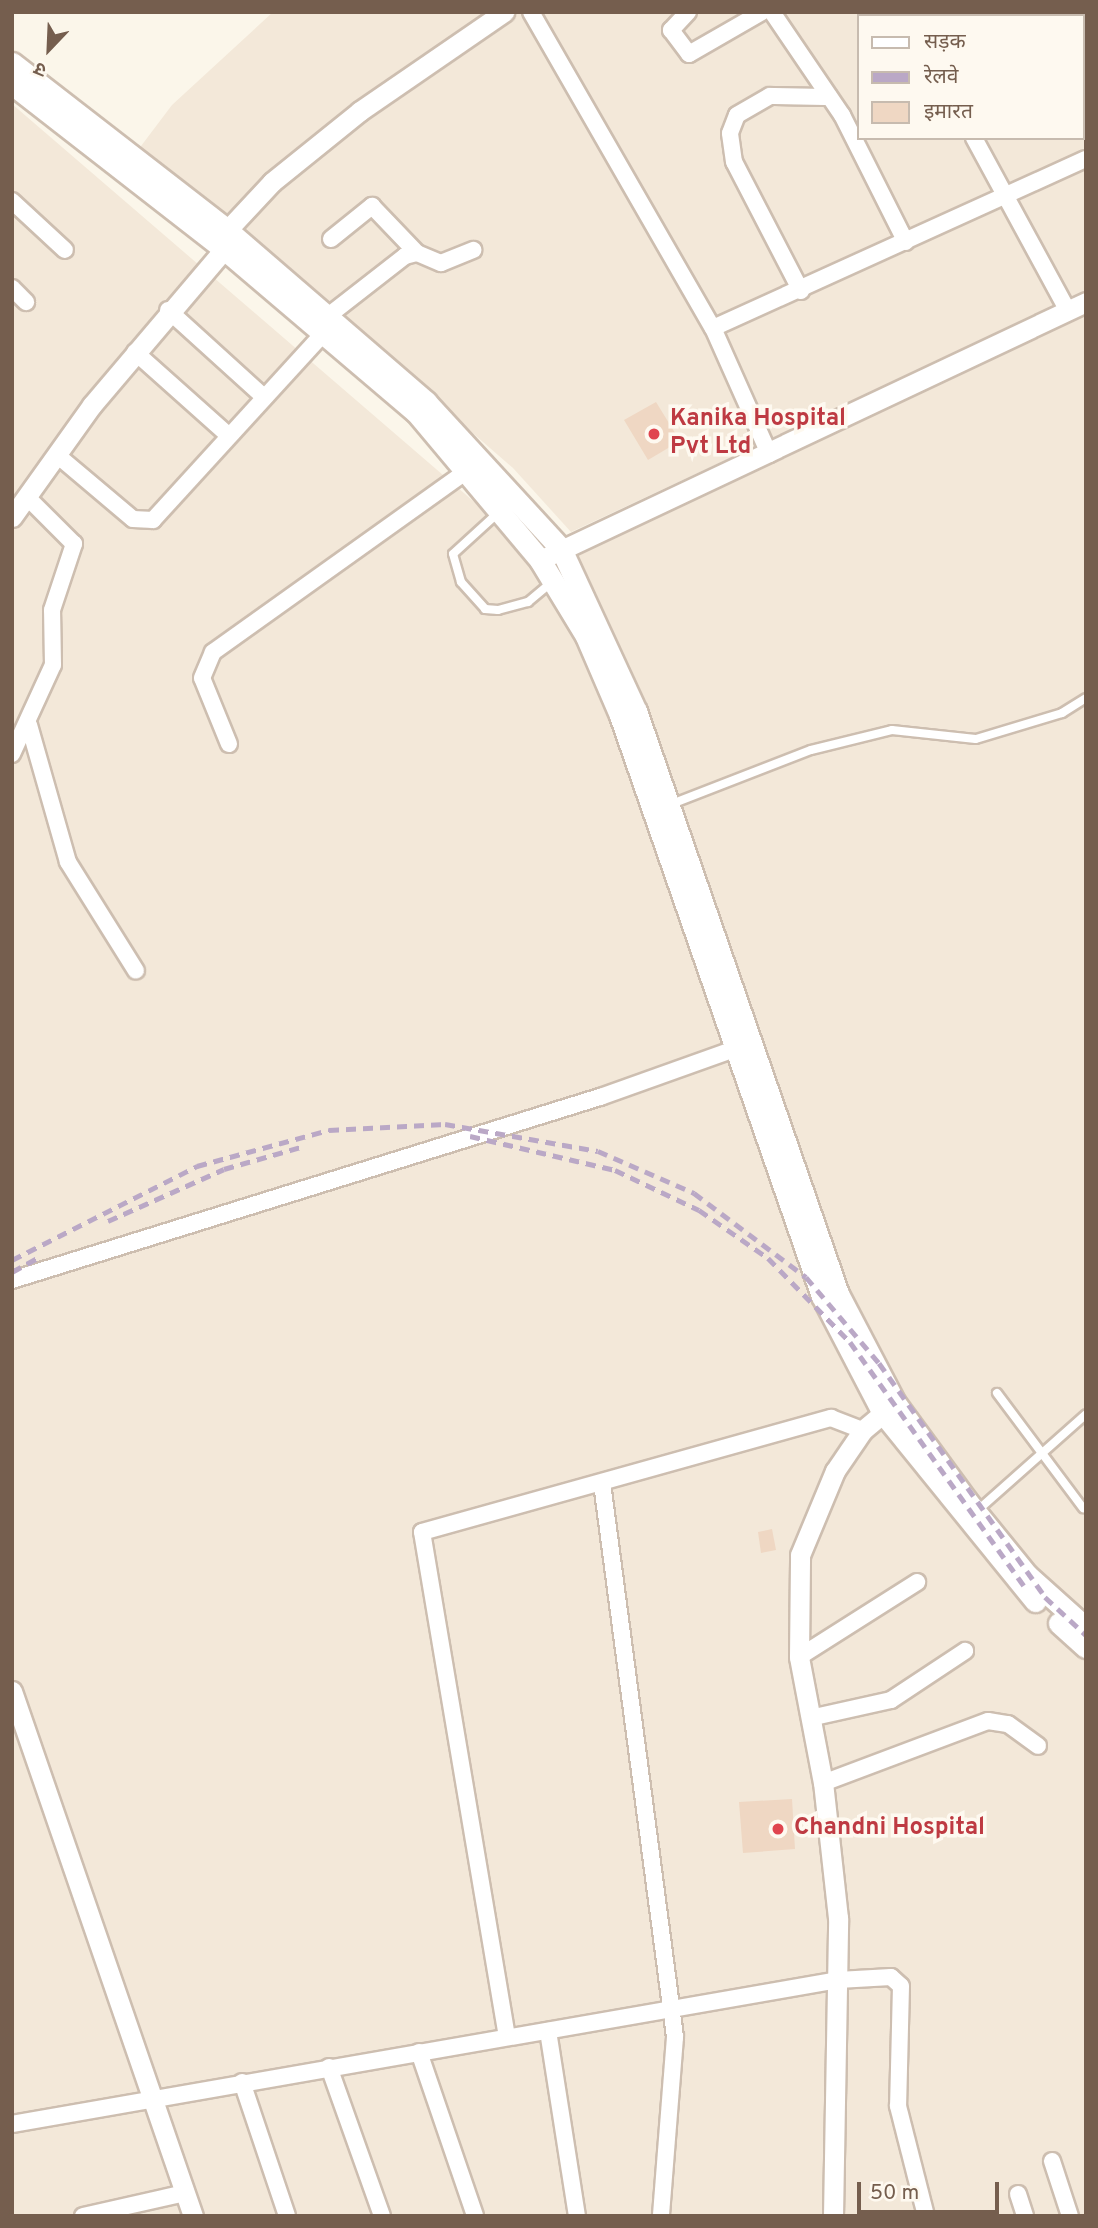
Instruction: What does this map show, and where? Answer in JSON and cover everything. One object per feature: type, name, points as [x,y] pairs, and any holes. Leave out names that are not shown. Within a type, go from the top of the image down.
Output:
[{"type":"main road","points":[[12,63],[326,325],[562,549],[603,629],[669,805],[672,839]]},
{"type":"main road","points":[[13,86],[225,239]]},
{"type":"main road","points":[[474,467],[499,512],[540,560],[553,582],[620,715],[672,839],[744,1046],[838,1294],[889,1408],[1013,1582],[1086,1647]]},
{"type":"main road","points":[[889,1408],[1027,1575],[1086,1628]]},
{"type":"street","points":[[12,517],[135,352],[272,182],[360,111],[504,12]]},
{"type":"street","points":[[531,12],[713,328],[769,454]]},
{"type":"street","points":[[688,12],[671,30],[689,54],[762,12]]},
{"type":"street","points":[[772,12],[829,97],[906,242]]},
{"type":"street","points":[[801,292],[734,162],[730,134],[737,116],[770,96],[829,97]]},
{"type":"street","points":[[975,140],[1068,311]]},
{"type":"street","points":[[713,328],[801,292],[1086,159]]},
{"type":"street","points":[[12,201],[65,250]]},
{"type":"street","points":[[331,239],[372,206],[417,253],[441,263],[474,250]]},
{"type":"street","points":[[57,455],[133,519],[147,522],[264,397],[326,325],[417,253]]},
{"type":"street","points":[[12,288],[26,302]]},
{"type":"street","points":[[540,560],[1086,302]]},
{"type":"street","points":[[168,310],[264,397]]},
{"type":"street","points":[[135,352],[228,435]]},
{"type":"street","points":[[229,744],[202,678],[213,652],[474,467]]},
{"type":"street","points":[[14,748],[29,725],[56,655],[52,610],[74,544],[27,497]]},
{"type":"street","points":[[29,725],[68,862],[136,971]]},
{"type":"street","points":[[12,1280],[744,1046]]},
{"type":"street","points":[[833,2216],[838,1979],[823,1783],[799,1657],[800,1555],[835,1471],[863,1430],[889,1408]]},
{"type":"street","points":[[507,2038],[422,1532],[831,1418],[863,1430]]},
{"type":"street","points":[[602,1483],[668,2011],[675,2037],[661,2216]]},
{"type":"street","points":[[799,1657],[917,1582]]},
{"type":"street","points":[[810,1718],[891,1700],[965,1651]]},
{"type":"street","points":[[12,1691],[193,2216]]},
{"type":"street","points":[[823,1783],[988,1721],[1008,1724],[1038,1746]]},
{"type":"street","points":[[12,2124],[150,2097],[668,2011],[838,1979],[900,1982],[898,2106],[926,2216]]},
{"type":"street","points":[[548,2031],[577,2216]]},
{"type":"street","points":[[419,2052],[475,2216]]},
{"type":"street","points":[[329,2067],[382,2216]]},
{"type":"street","points":[[242,2082],[288,2216]]},
{"type":"street","points":[[1052,2161],[1070,2216]]},
{"type":"street","points":[[90,2215],[185,2193]]},
{"type":"street","points":[[1018,2194],[1025,2216]]},
{"type":"lane","points":[[499,512],[453,554],[453,571],[473,599],[498,610],[528,602],[553,582]]},
{"type":"lane","points":[[669,805],[824,746],[892,730],[976,738],[1062,713],[1086,698]]},
{"type":"lane","points":[[997,1393],[1083,1508]]},
{"type":"lane","points":[[976,1512],[1044,1457],[1086,1414]]},
{"type":"shaded area","points":[[273,12],[1086,12],[1086,292],[571,532],[513,468],[413,381],[135,154],[172,105]]},
{"type":"shaded area","points":[[12,104],[551,568],[1086,314],[1086,2216],[12,2216]]},
{"type":"building","points":[[656,402],[680,441],[648,460],[624,420]]},
{"type":"building","points":[[772,1529],[776,1550],[761,1553],[758,1532]]},
{"type":"building","points":[[792,1799],[795,1849],[743,1853],[739,1802]]},
{"type":"railway","points":[[12,1260],[197,1166],[329,1130],[445,1124],[598,1151],[694,1193],[806,1277],[879,1363],[1045,1597],[1086,1635]]},
{"type":"railway","points":[[470,1136],[615,1170],[699,1210],[768,1258],[850,1342],[1025,1587]]},
{"type":"railway","points":[[108,1221],[224,1169],[304,1146]]},
{"type":"railway","points":[[12,1272],[37,1258]]},
{"type":"place","name":"Kanika Hospital Pvt Ltd","points":[[654,434]]},
{"type":"place","name":"Chandni Hospital","points":[[778,1829]]}]
